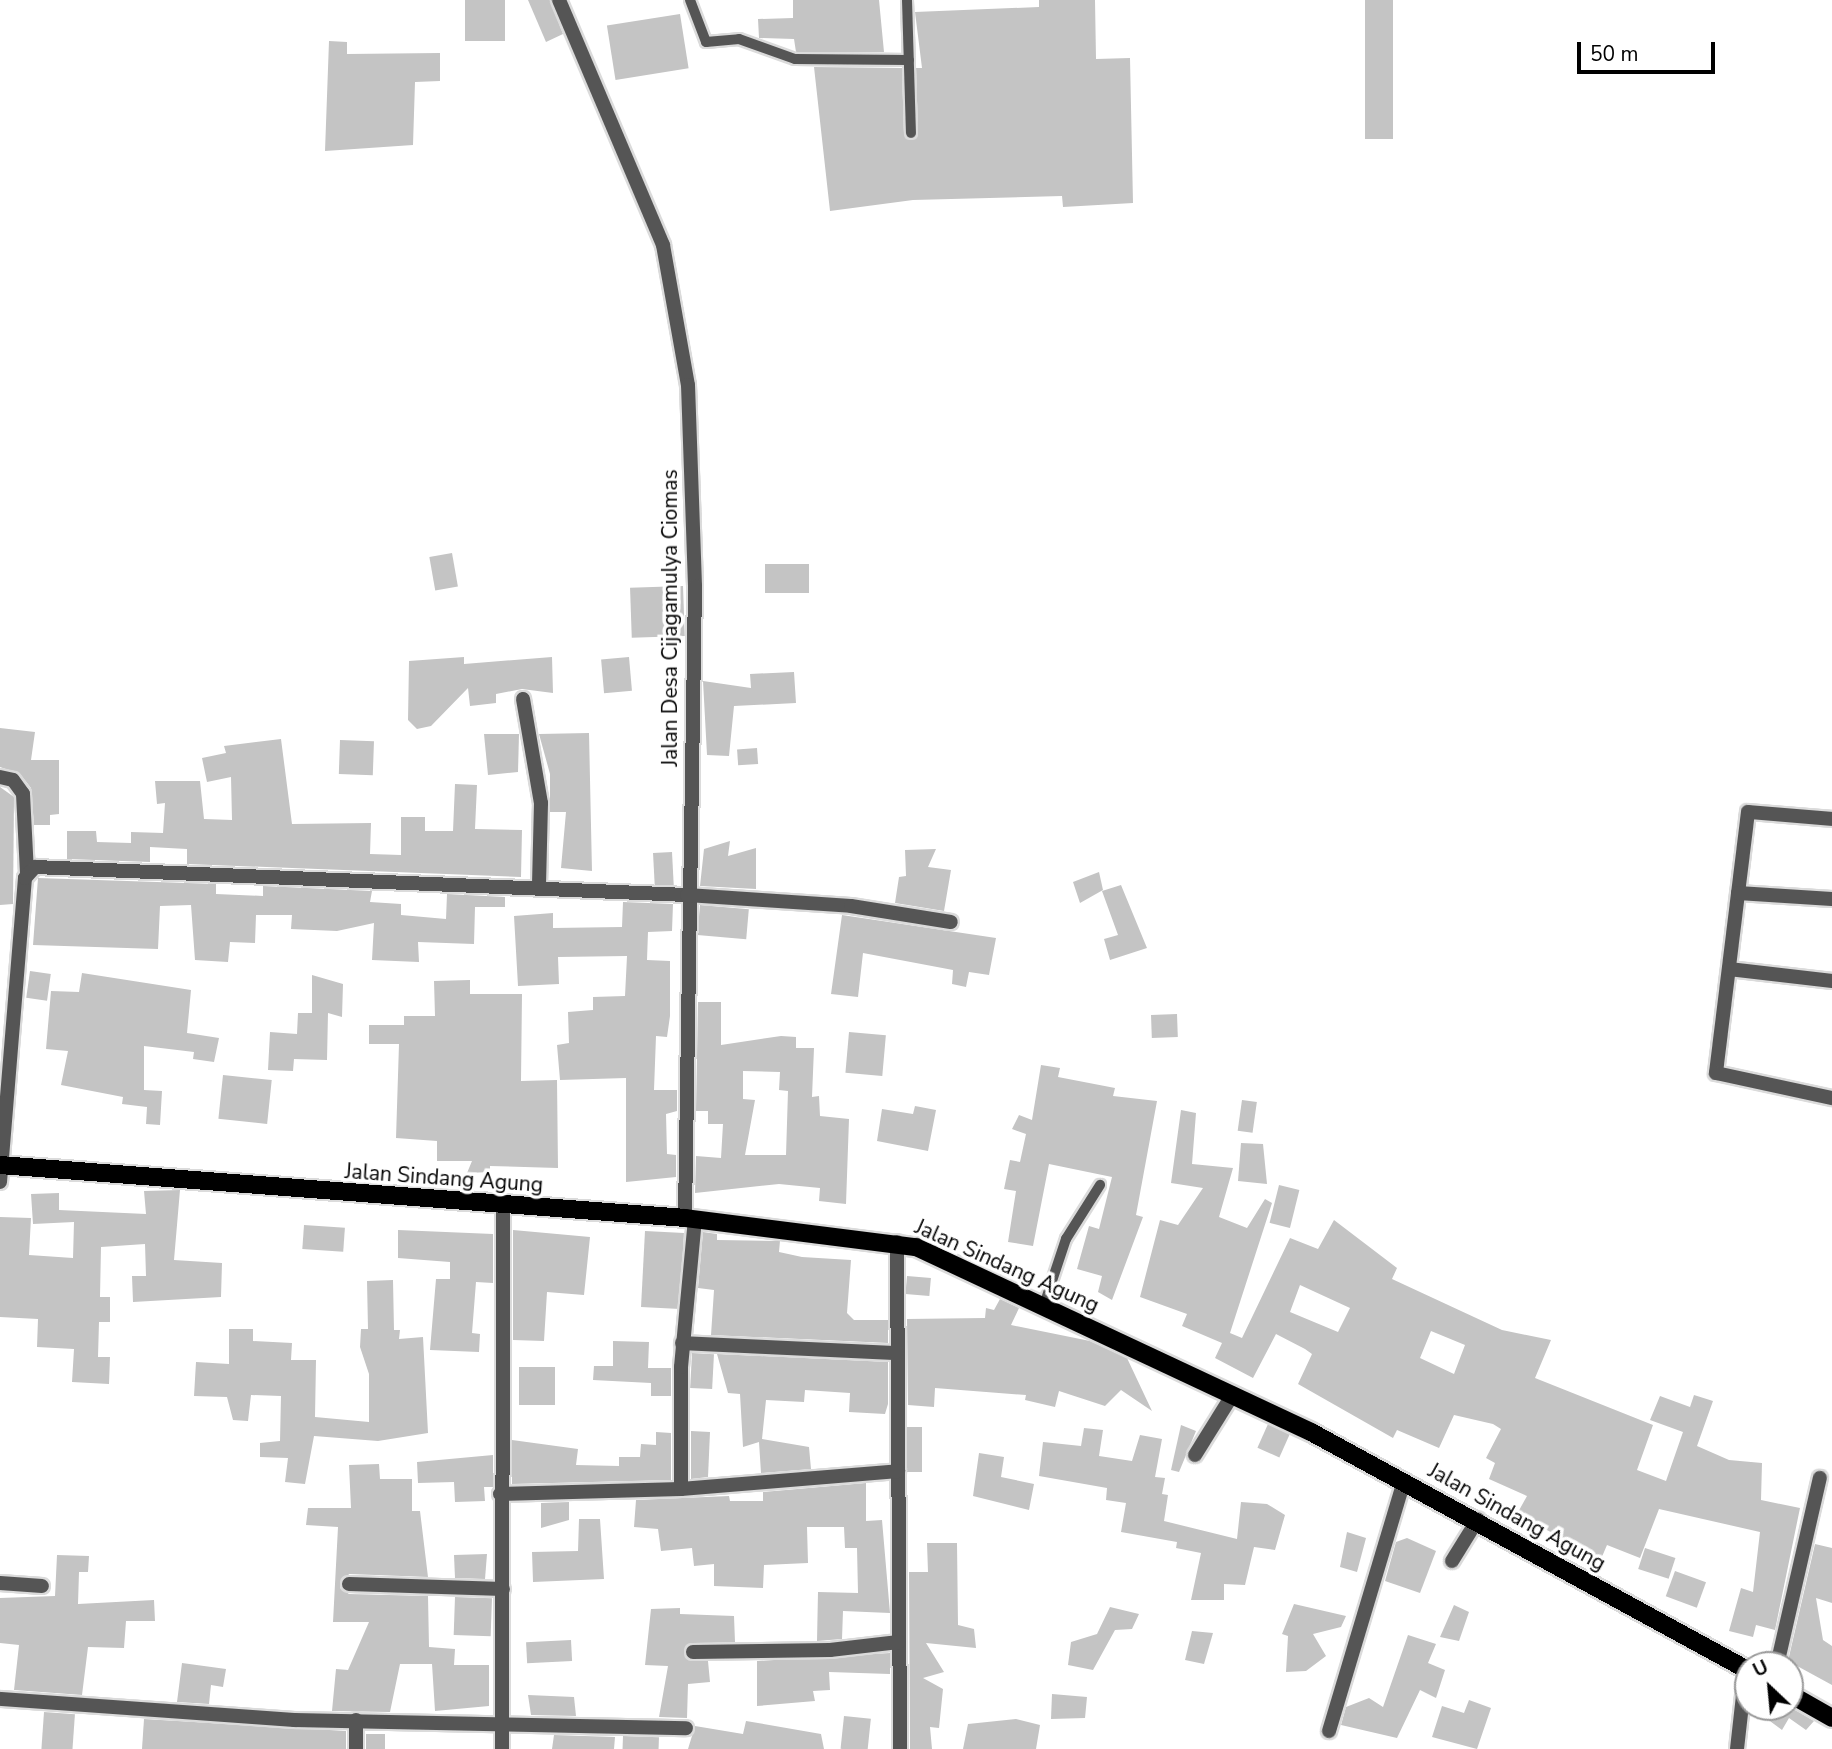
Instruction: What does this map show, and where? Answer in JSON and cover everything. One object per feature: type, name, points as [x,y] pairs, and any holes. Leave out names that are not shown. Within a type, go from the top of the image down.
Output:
[{"type":"main road","name":"Jalan Sindang Agung","points":[[1,1171],[690,1219],[897,1242],[1044,1305],[1233,1394],[1478,1519],[1734,1663]]},
{"type":"main road","points":[[1804,1702],[1832,1718]]},
{"type":"street","name":"Jalan Desa Cijagamulya Ciomas","points":[[559,0],[663,245],[689,404],[695,586],[687,895],[690,1219],[682,1343],[681,1489]]},
{"type":"street","points":[[523,699],[541,803],[539,887]]},
{"type":"street","points":[[0,777],[13,780],[23,794],[27,873],[1,1171]]},
{"type":"street","points":[[1832,818],[1748,812],[1716,1073],[1832,1098]]},
{"type":"street","points":[[27,873],[54,867],[539,887],[851,906],[951,922]]},
{"type":"street","points":[[1738,893],[1832,899]]},
{"type":"street","points":[[1729,969],[1832,981]]},
{"type":"street","points":[[502,1749],[503,1589],[500,1494],[503,1206]]},
{"type":"street","points":[[897,1242],[900,1749]]},
{"type":"street","points":[[682,1343],[898,1353]]},
{"type":"street","points":[[1195,1455],[1233,1394]]},
{"type":"street","points":[[500,1494],[681,1489],[898,1471]]},
{"type":"street","points":[[1780,1651],[1820,1478]]},
{"type":"street","points":[[1329,1731],[1404,1481]]},
{"type":"street","points":[[1452,1560],[1478,1519]]},
{"type":"street","points":[[0,1583],[42,1586]]},
{"type":"street","points":[[349,1584],[503,1589]]},
{"type":"street","points":[[693,1652],[830,1650],[899,1642]]},
{"type":"street","points":[[0,1699],[209,1716],[504,1726],[685,1728]]},
{"type":"street","points":[[356,1720],[356,1749]]},
{"type":"street","points":[[1737,1749],[1741,1721]]},
{"type":"lane","points":[[690,0],[706,41],[739,39],[795,59],[909,60]]},
{"type":"lane","points":[[908,0],[911,133]]},
{"type":"lane","points":[[1044,1305],[1066,1239],[1100,1185]]},
{"type":"building","points":[[465,0],[505,0],[505,41],[465,41]]},
{"type":"building","points":[[528,0],[550,0],[563,34],[546,42]]},
{"type":"building","points":[[793,0],[879,0],[884,52],[796,52],[794,39],[759,38],[758,19],[793,18]]},
{"type":"building","points":[[1039,0],[1095,0],[1096,59],[1130,58],[1133,203],[1063,207],[1062,196],[913,200],[830,211],[814,67],[902,68],[904,133],[912,140],[918,133],[916,68],[922,68],[915,12],[1039,7]]},
{"type":"building","points":[[1365,0],[1393,0],[1393,139],[1365,139]]},
{"type":"building","points":[[680,14],[689,68],[616,80],[607,26]]},
{"type":"building","points":[[329,41],[347,42],[347,54],[440,53],[440,81],[415,82],[413,145],[325,151]]},
{"type":"building","points":[[452,553],[458,586],[435,590],[429,557]]},
{"type":"building","points":[[765,564],[809,564],[809,593],[765,593]]},
{"type":"building","points":[[683,586],[685,636],[632,638],[630,588]]},
{"type":"building","points":[[464,657],[464,664],[552,657],[553,693],[522,689],[496,694],[496,703],[470,706],[468,688],[431,726],[417,729],[408,720],[409,661]]},
{"type":"building","points":[[629,657],[632,691],[604,693],[601,659]]},
{"type":"building","points":[[794,672],[796,703],[734,706],[729,756],[707,755],[703,681],[751,688],[750,674]]},
{"type":"building","points":[[0,728],[35,732],[31,760],[59,760],[59,814],[50,815],[50,825],[34,825],[31,788],[20,774],[0,767]]},
{"type":"building","points":[[589,733],[592,871],[561,868],[566,812],[550,812],[550,774],[539,734]]},
{"type":"building","points":[[484,734],[519,734],[518,772],[488,775]]},
{"type":"building","points":[[281,739],[292,824],[371,823],[370,854],[401,855],[401,817],[425,817],[425,831],[453,831],[455,784],[477,785],[475,829],[522,830],[521,877],[187,864],[187,849],[150,847],[150,862],[67,859],[67,831],[96,831],[97,842],[131,843],[131,832],[163,833],[165,803],[157,804],[155,781],[200,781],[204,819],[232,820],[231,777],[207,782],[202,758],[226,753],[224,746]]},
{"type":"building","points":[[340,740],[374,741],[373,775],[339,774]]},
{"type":"building","points":[[757,748],[758,764],[738,765],[737,749]]},
{"type":"building","points":[[0,787],[14,797],[13,904],[0,905]]},
{"type":"building","points":[[730,841],[728,856],[756,848],[756,889],[700,886],[704,849]]},
{"type":"building","points":[[936,849],[928,867],[951,870],[944,911],[895,903],[899,877],[906,876],[905,850]]},
{"type":"building","points":[[672,852],[674,885],[655,886],[653,853]]},
{"type":"building","points":[[1099,872],[1103,890],[1080,903],[1073,882]]},
{"type":"building","points":[[38,878],[216,884],[216,894],[263,896],[263,886],[372,891],[370,902],[401,904],[401,915],[446,919],[447,894],[505,897],[505,907],[475,907],[474,944],[418,942],[419,962],[372,960],[374,923],[337,931],[291,929],[292,915],[256,915],[255,943],[230,942],[228,962],[195,960],[191,905],[160,906],[158,949],[33,945]]},
{"type":"building","points":[[1121,885],[1147,948],[1110,960],[1104,939],[1118,935],[1102,891]]},
{"type":"building","points":[[623,902],[673,904],[672,931],[648,932],[647,960],[670,961],[670,1016],[667,1037],[656,1036],[654,1090],[677,1090],[677,1111],[666,1114],[667,1154],[676,1155],[676,1177],[626,1182],[626,1078],[560,1080],[557,1045],[569,1043],[568,1012],[593,1010],[593,997],[625,996],[627,956],[558,957],[559,984],[518,986],[514,916],[553,913],[553,928],[622,927]]},
{"type":"building","points":[[700,905],[749,909],[746,939],[697,935]]},
{"type":"building","points":[[842,915],[996,938],[989,975],[969,972],[966,987],[952,984],[953,970],[863,953],[858,997],[831,994]]},
{"type":"building","points":[[30,971],[51,974],[47,1001],[26,998]]},
{"type":"building","points":[[82,973],[191,990],[187,1033],[219,1038],[214,1062],[193,1059],[194,1052],[144,1046],[144,1090],[162,1091],[160,1125],[146,1124],[147,1107],[122,1104],[123,1097],[61,1085],[68,1051],[46,1049],[51,991],[79,992]]},
{"type":"building","points":[[312,975],[343,984],[342,1017],[328,1013],[327,1060],[294,1059],[293,1071],[268,1070],[270,1032],[297,1034],[298,1013],[312,1013]]},
{"type":"building","points":[[470,980],[470,994],[522,994],[521,1081],[557,1080],[558,1168],[490,1166],[490,1172],[467,1173],[472,1161],[437,1161],[437,1141],[396,1138],[399,1044],[369,1044],[369,1025],[404,1025],[404,1016],[435,1016],[434,981]]},
{"type":"building","points":[[698,1002],[721,1002],[721,1045],[781,1036],[796,1037],[796,1048],[814,1048],[812,1097],[819,1096],[820,1116],[849,1119],[846,1204],[819,1201],[820,1188],[779,1184],[695,1193],[696,1156],[721,1158],[723,1124],[708,1124],[708,1111],[696,1111]],"holes":[[[743,1071],[780,1072],[779,1090],[788,1091],[786,1155],[745,1155],[755,1100],[743,1099]]]},
{"type":"building","points":[[1177,1014],[1178,1037],[1152,1038],[1151,1015]]},
{"type":"building","points":[[849,1032],[886,1035],[882,1076],[845,1073]]},
{"type":"building","points":[[1041,1065],[1060,1068],[1058,1077],[1115,1088],[1113,1096],[1157,1101],[1136,1215],[1143,1217],[1112,1300],[1098,1292],[1102,1276],[1077,1269],[1089,1226],[1099,1229],[1112,1177],[1049,1164],[1033,1246],[1008,1242],[1016,1191],[1004,1189],[1010,1160],[1020,1162],[1026,1134],[1012,1129],[1019,1115],[1032,1120]]},
{"type":"building","points":[[223,1075],[272,1080],[267,1124],[218,1119]]},
{"type":"building","points":[[1242,1100],[1257,1102],[1253,1133],[1238,1131]]},
{"type":"building","points":[[915,1106],[936,1110],[928,1151],[877,1141],[882,1109],[913,1114]]},
{"type":"building","points":[[1181,1110],[1196,1113],[1192,1164],[1233,1168],[1219,1217],[1247,1228],[1265,1199],[1272,1203],[1230,1333],[1242,1338],[1290,1238],[1318,1249],[1334,1220],[1397,1268],[1392,1279],[1502,1330],[1551,1340],[1535,1378],[1653,1425],[1637,1470],[1666,1481],[1683,1432],[1650,1420],[1660,1396],[1690,1407],[1694,1395],[1713,1401],[1697,1446],[1729,1460],[1762,1463],[1761,1500],[1800,1508],[1775,1630],[1756,1625],[1753,1637],[1729,1631],[1741,1588],[1753,1592],[1760,1532],[1659,1509],[1640,1558],[1607,1545],[1601,1559],[1517,1514],[1527,1496],[1489,1479],[1495,1463],[1486,1458],[1501,1429],[1493,1424],[1454,1415],[1439,1448],[1397,1430],[1393,1438],[1298,1384],[1312,1354],[1276,1334],[1253,1378],[1215,1358],[1222,1343],[1182,1326],[1187,1314],[1140,1297],[1160,1220],[1178,1225],[1203,1188],[1171,1183]],"holes":[[[1300,1285],[1350,1308],[1338,1332],[1290,1312]],[[1431,1331],[1465,1345],[1454,1374],[1420,1358]]]},
{"type":"building","points":[[1241,1143],[1263,1144],[1267,1184],[1238,1181]]},
{"type":"building","points":[[1279,1185],[1299,1190],[1290,1228],[1270,1223]]},
{"type":"building","points":[[180,1190],[174,1260],[222,1263],[221,1297],[133,1302],[132,1276],[146,1276],[145,1244],[101,1247],[100,1297],[110,1297],[110,1322],[99,1322],[98,1357],[110,1357],[109,1384],[72,1382],[74,1349],[37,1347],[38,1319],[0,1317],[0,1217],[31,1218],[29,1255],[73,1258],[74,1222],[33,1224],[31,1194],[59,1193],[59,1210],[146,1214],[144,1191]]},
{"type":"building","points":[[304,1225],[345,1228],[343,1252],[302,1249]]},
{"type":"building","points":[[398,1230],[493,1234],[493,1283],[476,1282],[472,1333],[480,1334],[479,1352],[430,1350],[436,1279],[450,1279],[450,1262],[398,1258]]},
{"type":"building","points":[[513,1230],[590,1237],[584,1295],[547,1292],[544,1341],[513,1340]]},
{"type":"building","points":[[645,1231],[684,1233],[680,1309],[641,1307]]},
{"type":"building","points":[[703,1232],[717,1234],[717,1240],[780,1241],[779,1252],[802,1257],[851,1260],[847,1313],[854,1320],[888,1320],[888,1343],[711,1335],[714,1290],[698,1288]]},
{"type":"building","points":[[907,1276],[931,1278],[929,1296],[905,1294]]},
{"type":"building","points":[[393,1280],[394,1330],[400,1330],[399,1339],[423,1337],[428,1433],[378,1441],[314,1436],[305,1484],[285,1482],[288,1458],[260,1457],[260,1443],[280,1441],[281,1396],[251,1395],[248,1421],[233,1420],[227,1397],[194,1396],[196,1362],[229,1364],[229,1329],[253,1329],[253,1341],[292,1343],[291,1360],[316,1360],[315,1417],[369,1422],[369,1374],[360,1347],[361,1329],[368,1329],[367,1281]]},
{"type":"building","points":[[1000,1299],[1019,1308],[1011,1325],[1090,1341],[1127,1358],[1152,1411],[1121,1390],[1105,1406],[1059,1391],[1055,1407],[1025,1400],[1026,1395],[935,1388],[934,1407],[908,1405],[907,1319],[985,1318],[986,1308],[994,1310]]},
{"type":"building","points":[[613,1341],[649,1342],[648,1368],[671,1368],[671,1396],[651,1396],[651,1383],[593,1380],[594,1366],[613,1366]]},
{"type":"building","points":[[692,1353],[714,1354],[712,1389],[690,1388]]},
{"type":"building","points":[[717,1354],[888,1362],[888,1404],[885,1414],[849,1412],[850,1393],[805,1390],[804,1402],[766,1400],[762,1439],[809,1447],[811,1469],[761,1473],[759,1442],[743,1447],[740,1394],[728,1393]]},
{"type":"building","points":[[519,1367],[555,1367],[555,1405],[519,1405]]},
{"type":"building","points":[[1268,1424],[1290,1434],[1279,1458],[1257,1448]]},
{"type":"building","points":[[1181,1425],[1196,1431],[1179,1472],[1171,1470]]},
{"type":"building","points":[[907,1427],[922,1427],[922,1472],[907,1472]]},
{"type":"building","points":[[1084,1428],[1103,1430],[1099,1456],[1132,1461],[1140,1435],[1162,1439],[1155,1477],[1165,1478],[1162,1494],[1168,1495],[1164,1521],[1237,1539],[1241,1502],[1267,1504],[1285,1515],[1275,1550],[1254,1547],[1245,1585],[1224,1584],[1224,1600],[1191,1600],[1201,1553],[1176,1548],[1177,1542],[1121,1532],[1126,1503],[1106,1500],[1107,1488],[1039,1476],[1043,1442],[1081,1446]]},
{"type":"building","points":[[691,1431],[710,1432],[708,1477],[691,1479]]},
{"type":"building","points":[[656,1432],[671,1433],[671,1480],[512,1484],[512,1440],[578,1449],[576,1465],[619,1466],[619,1457],[640,1457],[641,1444],[656,1445]]},
{"type":"building","points":[[979,1453],[1004,1457],[1001,1477],[1034,1484],[1029,1510],[973,1496]]},
{"type":"building","points":[[493,1455],[493,1487],[484,1487],[485,1501],[455,1502],[454,1482],[418,1483],[417,1462]]},
{"type":"building","points":[[379,1464],[380,1479],[412,1479],[412,1511],[420,1511],[428,1577],[349,1574],[340,1588],[349,1594],[428,1596],[429,1647],[455,1649],[454,1665],[489,1665],[489,1706],[435,1711],[432,1664],[400,1664],[390,1712],[332,1711],[336,1669],[348,1670],[369,1622],[333,1622],[338,1527],[306,1525],[308,1508],[351,1508],[349,1465]]},
{"type":"building","points":[[866,1483],[866,1521],[882,1520],[890,1613],[843,1611],[842,1639],[817,1641],[818,1592],[858,1593],[857,1548],[845,1548],[844,1527],[807,1527],[808,1563],[764,1565],[763,1588],[714,1586],[714,1564],[694,1566],[692,1548],[661,1551],[658,1529],[634,1527],[636,1500],[729,1496],[730,1501],[763,1501],[763,1492]]},
{"type":"building","points":[[569,1502],[569,1520],[541,1528],[541,1503]]},
{"type":"building","points":[[579,1519],[600,1519],[604,1579],[533,1582],[532,1552],[578,1551]]},
{"type":"building","points":[[1347,1532],[1366,1538],[1357,1572],[1340,1567]]},
{"type":"building","points":[[1407,1538],[1436,1551],[1420,1593],[1385,1581],[1396,1542]]},
{"type":"building","points":[[927,1543],[957,1543],[958,1625],[974,1629],[976,1648],[926,1643],[944,1672],[923,1678],[943,1689],[939,1728],[930,1727],[932,1749],[910,1749],[909,1572],[928,1572]]},
{"type":"building","points":[[1815,1544],[1832,1548],[1832,1603],[1816,1598],[1823,1640],[1832,1646],[1832,1685],[1804,1670],[1804,1651],[1790,1651]]},
{"type":"building","points":[[1645,1548],[1675,1558],[1669,1579],[1638,1569]]},
{"type":"building","points":[[487,1554],[485,1579],[455,1578],[454,1555]]},
{"type":"building","points":[[57,1555],[89,1556],[88,1572],[79,1572],[78,1604],[154,1600],[155,1621],[126,1621],[124,1648],[88,1647],[82,1695],[14,1690],[19,1645],[0,1643],[0,1598],[55,1596]]},
{"type":"building","points":[[1675,1571],[1706,1582],[1697,1608],[1666,1596]]},
{"type":"building","points":[[455,1597],[492,1598],[491,1636],[454,1635]]},
{"type":"building","points":[[1294,1604],[1346,1616],[1341,1627],[1313,1634],[1326,1656],[1306,1671],[1286,1672],[1288,1636],[1282,1634]]},
{"type":"building","points":[[1454,1605],[1469,1612],[1459,1641],[1440,1637]]},
{"type":"building","points":[[1110,1607],[1139,1614],[1132,1629],[1115,1630],[1093,1670],[1068,1665],[1071,1642],[1097,1634]]},
{"type":"building","points":[[680,1608],[680,1614],[734,1616],[735,1642],[688,1644],[688,1660],[708,1661],[710,1682],[688,1684],[687,1718],[659,1717],[668,1666],[645,1665],[651,1609]]},
{"type":"building","points":[[1192,1631],[1213,1633],[1204,1664],[1185,1660]]},
{"type":"building","points":[[1408,1635],[1436,1644],[1428,1663],[1445,1670],[1436,1698],[1420,1690],[1397,1738],[1341,1725],[1346,1707],[1369,1698],[1383,1707]]},
{"type":"building","points":[[571,1640],[572,1661],[527,1663],[526,1642]]},
{"type":"building","points":[[890,1653],[890,1674],[829,1672],[830,1690],[813,1691],[815,1701],[757,1706],[757,1661]]},
{"type":"building","points":[[182,1663],[226,1669],[223,1687],[211,1685],[209,1704],[177,1702]]},
{"type":"building","points":[[1052,1694],[1087,1697],[1085,1718],[1051,1719]]},
{"type":"building","points":[[528,1695],[574,1697],[576,1716],[531,1715]]},
{"type":"building","points":[[1469,1700],[1491,1708],[1477,1749],[1432,1737],[1442,1706],[1464,1713]]},
{"type":"building","points":[[44,1712],[75,1714],[72,1749],[41,1749]]},
{"type":"building","points":[[1804,1715],[1814,1721],[1806,1730],[1793,1721],[1804,1721]]},
{"type":"building","points":[[844,1716],[871,1719],[868,1749],[841,1749]]},
{"type":"building","points":[[144,1719],[346,1731],[346,1749],[142,1749]]},
{"type":"building","points":[[1016,1719],[1040,1725],[1036,1749],[963,1749],[968,1724]]},
{"type":"building","points":[[746,1721],[821,1734],[824,1749],[688,1749],[695,1726],[743,1734]]},
{"type":"building","points":[[1770,1721],[1787,1721],[1782,1730]]},
{"type":"building","points":[[366,1734],[385,1734],[385,1749],[366,1749]]},
{"type":"building","points":[[554,1735],[615,1737],[614,1749],[552,1749]]},
{"type":"building","points":[[623,1736],[659,1737],[659,1749],[623,1749]]}]
